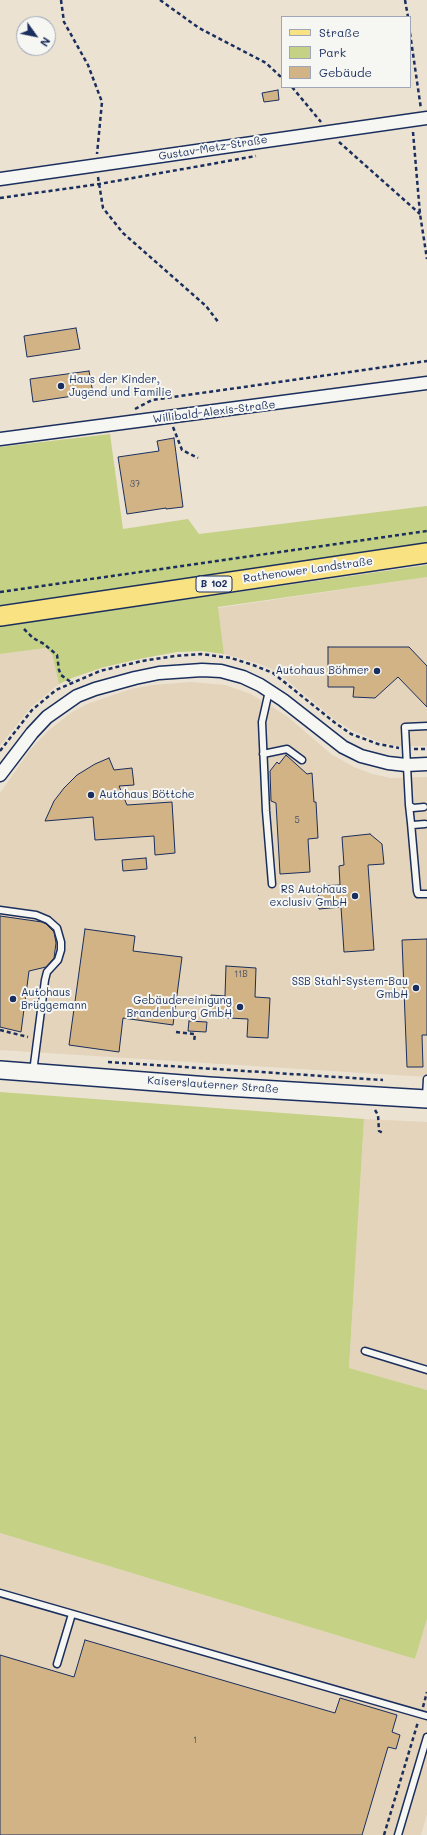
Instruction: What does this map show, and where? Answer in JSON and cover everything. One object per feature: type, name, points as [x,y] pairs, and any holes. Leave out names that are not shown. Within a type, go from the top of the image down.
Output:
[{"type":"main road","name":"Rathenower Landstraße","points":[[6,615],[427,553]]},
{"type":"street","name":"Gustav-Metz-Straße","points":[[0,179],[330,137],[425,118]]},
{"type":"street","name":"Willibald-Alexis-Straße","points":[[0,439],[427,383]]},
{"type":"street","points":[[0,775],[19,748],[47,717],[77,696],[95,689],[159,673],[202,670],[221,671],[243,677],[269,691],[283,700],[343,747],[361,756],[388,763],[406,765],[427,764]]},
{"type":"street","name":"Kaiserslauterner Straße","points":[[0,1070],[216,1086],[426,1099]]},
{"type":"lane","points":[[269,691],[262,722],[272,884]]},
{"type":"lane","points":[[427,726],[405,727],[406,765],[417,892],[418,894],[427,894]]},
{"type":"lane","points":[[263,754],[287,749],[302,760]]},
{"type":"lane","points":[[409,805],[413,808],[424,807]]},
{"type":"lane","points":[[411,823],[413,825],[425,824]]},
{"type":"lane","points":[[0,910],[36,915],[48,920],[57,928],[61,942],[61,950],[58,960],[47,972],[32,1072]]},
{"type":"lane","points":[[426,1099],[427,1079]]},
{"type":"lane","points":[[365,1351],[427,1370]]},
{"type":"lane","points":[[0,1593],[424,1715]]},
{"type":"lane","points":[[57,1664],[72,1614]]},
{"type":"lane","points":[[398,1835],[427,1737]]},
{"type":"path","points":[[160,0],[199,28],[266,63],[281,77]]},
{"type":"path","points":[[405,0],[408,16]]},
{"type":"path","points":[[411,39],[425,118]]},
{"type":"path","points":[[293,88],[330,137],[339,142],[420,214]]},
{"type":"path","points":[[405,131],[413,130],[420,214],[427,259]]},
{"type":"path","points":[[330,137],[339,142],[346,140]]},
{"type":"path","points":[[0,198],[99,184],[261,155]]},
{"type":"path","points":[[152,400],[427,361]]},
{"type":"path","points":[[164,399],[182,450],[198,458]]},
{"type":"path","points":[[0,592],[427,531]]},
{"type":"path","points":[[6,615],[33,638],[44,644],[58,655],[59,670],[61,675],[72,682]]},
{"type":"path","points":[[0,751],[32,710],[56,690],[72,682],[100,671],[175,656],[200,654],[230,658],[273,673],[334,722],[352,734],[378,744],[406,749],[427,749]]},
{"type":"path","points":[[0,1030],[37,1039]]},
{"type":"path","points":[[176,1032],[195,1034],[194,1042]]},
{"type":"path","points":[[102,1062],[388,1080]]},
{"type":"path","points":[[370,1106],[377,1111],[379,1131],[383,1133]]},
{"type":"path","points":[[384,1835],[424,1715],[427,1692]]},
{"type":"shaded area","points":[[427,577],[427,746],[397,746],[379,742],[353,731],[335,720],[276,671],[257,663],[224,654],[218,608]]},
{"type":"shaded area","points":[[46,648],[52,654],[59,684],[31,707],[0,746],[0,654]]},
{"type":"shaded area","points":[[191,682],[225,685],[251,694],[288,717],[331,754],[354,767],[372,774],[391,778],[427,777],[427,1077],[0,1050],[0,793],[30,750],[48,731],[72,712],[87,704],[131,689],[153,685]]},
{"type":"shaded area","points":[[364,1119],[427,1122],[427,1390],[349,1368]]},
{"type":"shaded area","points":[[0,1533],[415,1659],[427,1619],[427,1814],[421,1835],[0,1835]]},
{"type":"green space","points":[[110,434],[123,529],[188,519],[199,534],[427,506],[427,546],[206,579],[0,605],[0,447]]},
{"type":"green space","points":[[427,565],[427,577],[218,607],[224,654],[201,651],[177,652],[144,658],[104,667],[59,684],[52,654],[46,648],[0,654],[0,626]]},
{"type":"green space","points":[[0,1092],[364,1119],[349,1368],[427,1390],[427,1619],[415,1659],[0,1533]]},
{"type":"building","points":[[278,90],[279,100],[264,102],[262,93]]},
{"type":"building","points":[[76,328],[80,349],[27,357],[24,336]]},
{"type":"building","name":"Haus der Kinder, Jugend und Familie","points":[[89,371],[93,393],[33,402],[30,379]]},
{"type":"building","points":[[174,438],[183,507],[127,514],[118,457],[159,451],[157,441]]},
{"type":"building","name":"Autohaus Böhmer","points":[[328,647],[409,647],[427,666],[427,707],[398,677],[375,698],[353,697],[354,687],[328,687]]},
{"type":"building","points":[[286,755],[307,774],[312,773],[314,802],[316,802],[318,838],[308,839],[310,872],[280,874],[276,803],[271,801],[270,771],[277,762],[279,764]]},
{"type":"building","name":"Autohaus Böttche","points":[[109,758],[114,770],[132,768],[134,785],[119,786],[127,805],[172,802],[175,853],[155,855],[154,836],[95,840],[93,817],[45,821],[54,801],[77,775],[95,764]]},
{"type":"building","name":"RS Autohaus exclusiv GmbH","points":[[370,834],[382,844],[384,864],[368,865],[374,950],[344,952],[341,907],[319,909],[318,886],[340,885],[339,866],[344,865],[342,837]]},
{"type":"building","points":[[146,858],[147,869],[123,871],[122,860]]},
{"type":"building","name":"Autohaus Brüggemann","points":[[0,916],[42,922],[54,932],[56,943],[54,958],[46,967],[29,971],[21,1032],[0,1027]]},
{"type":"building","points":[[85,929],[135,936],[133,951],[182,957],[173,1025],[123,1018],[119,1052],[69,1045]]},
{"type":"building","name":"SSB Stahl-System-Bau GmbH","points":[[427,939],[427,1035],[422,1035],[423,1067],[407,1067],[402,940]]},
{"type":"building","name":"Gebäudereinigung Brandenburg GmbH","points":[[226,966],[256,968],[255,997],[270,998],[268,1038],[247,1037],[248,1019],[210,1017],[211,995],[225,996]]},
{"type":"building","points":[[189,1021],[207,1022],[206,1032],[188,1031]]},
{"type":"building","points":[[85,1640],[335,1713],[340,1698],[397,1715],[392,1732],[400,1735],[396,1749],[388,1747],[362,1835],[0,1835],[0,1655],[74,1677]]},
{"type":"place","name":"Haus der Kinder, Jugend und Familie","points":[[61,386]]},
{"type":"place","name":"Autohaus Böhmer","points":[[377,671]]},
{"type":"place","name":"Autohaus Böttche","points":[[91,795]]},
{"type":"place","name":"RS Autohaus exclusiv GmbH","points":[[355,896]]},
{"type":"place","name":"SSB Stahl-System-Bau GmbH","points":[[416,988]]},
{"type":"place","name":"Autohaus Brüggemann","points":[[13,999]]},
{"type":"place","name":"Gebäudereinigung Brandenburg GmbH","points":[[240,1007]]}]
